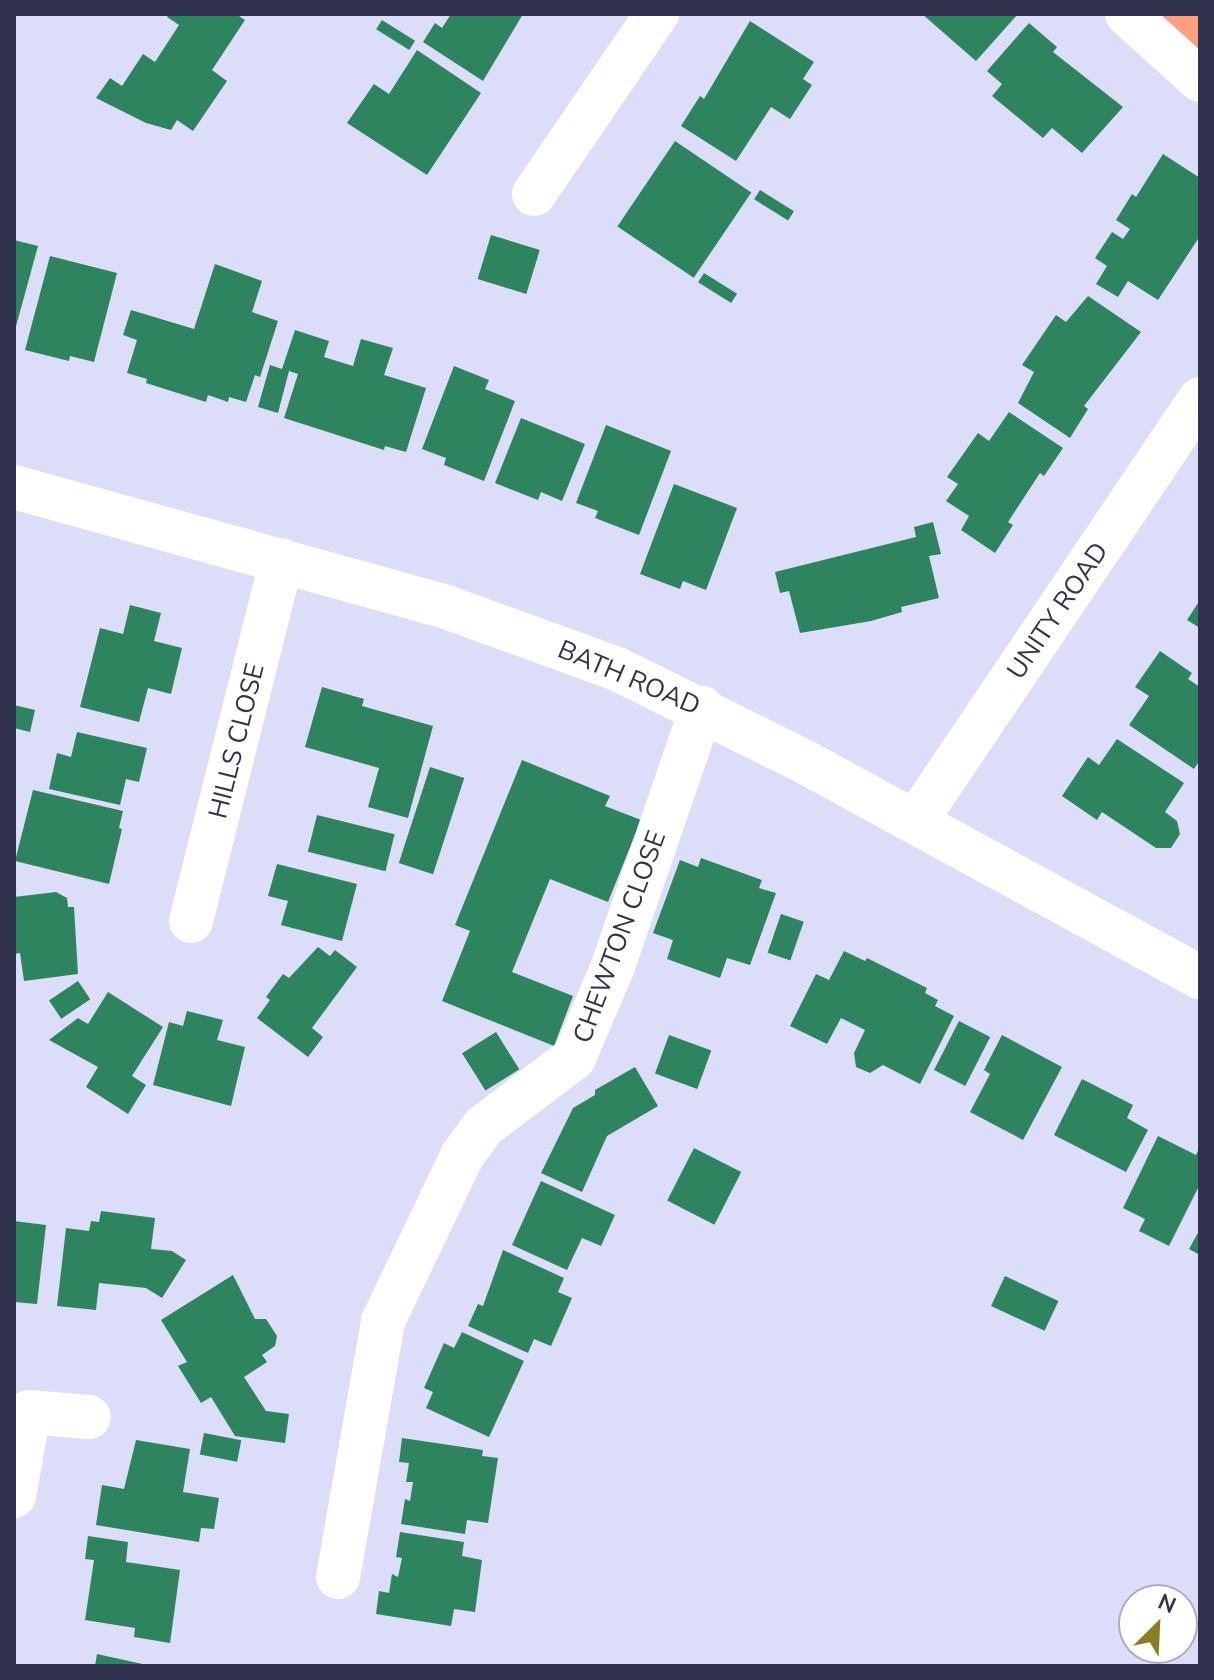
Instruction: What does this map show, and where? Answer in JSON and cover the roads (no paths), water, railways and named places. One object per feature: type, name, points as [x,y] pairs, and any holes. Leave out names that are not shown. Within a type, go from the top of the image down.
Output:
[{"type":"street","points":[[534,194],[657,14]]},
{"type":"street","points":[[1127,14],[1200,80]]},
{"type":"street","name":"UNITY ROAD","points":[[915,822],[1200,399]]},
{"type":"street","name":"BATH ROAD","points":[[14,487],[446,607],[617,669],[702,708],[1200,977]]},
{"type":"street","name":"HILLS CLOSE","points":[[191,921],[282,560]]},
{"type":"street","name":"CHEWTON CLOSE","points":[[338,1577],[383,1321],[462,1156],[484,1126],[574,1058],[613,966],[702,708]]},
{"type":"street","points":[[14,1496],[22,1411],[89,1417]]}]
